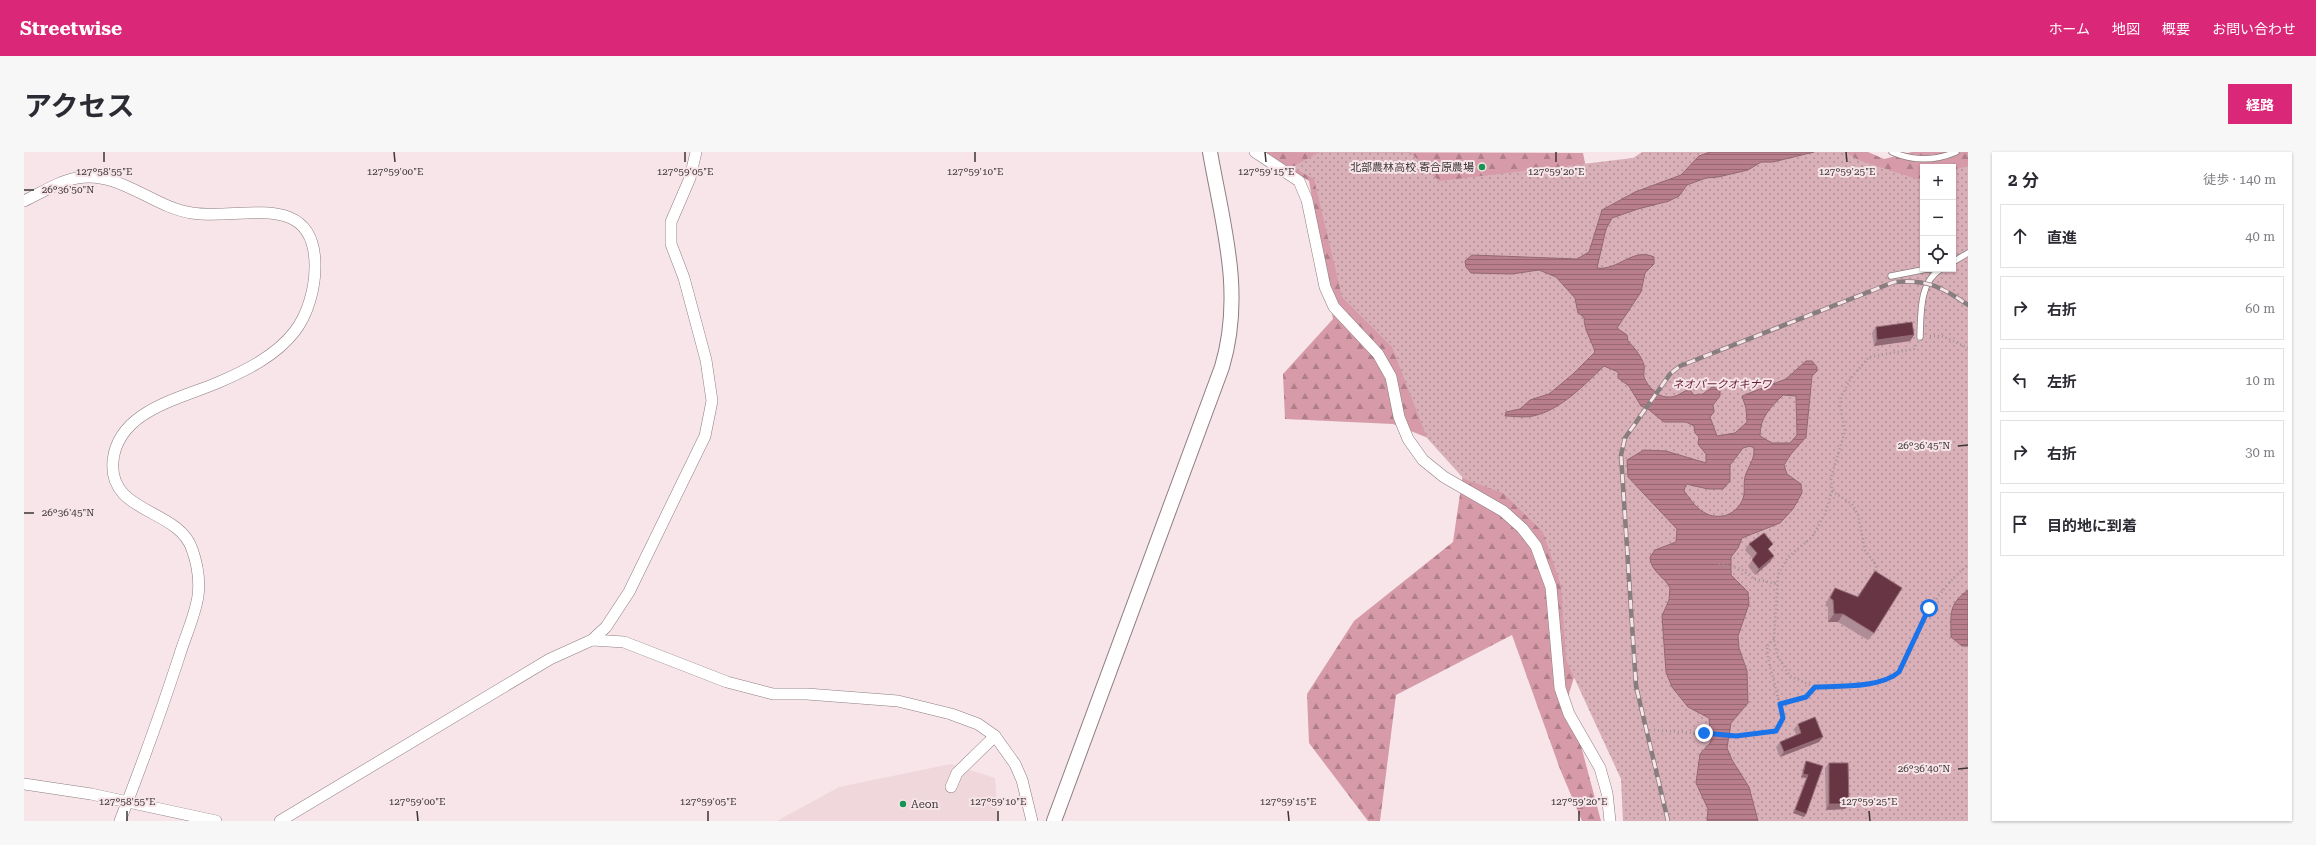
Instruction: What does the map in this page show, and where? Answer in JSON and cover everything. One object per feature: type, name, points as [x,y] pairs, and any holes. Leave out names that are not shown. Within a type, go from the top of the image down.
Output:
[{"type":"street","points":[[280,821],[550,659],[592,640],[606,627],[629,592],[705,436],[712,401],[706,360],[684,278],[671,244],[672,222],[690,178],[696,152]]},
{"type":"street","points":[[1054,821],[1222,367],[1230,341],[1233,309],[1232,280],[1210,152]]},
{"type":"street","points":[[1255,152],[1299,181],[1307,200],[1325,287],[1334,307],[1378,354],[1391,377],[1399,417],[1408,439],[1423,460],[1444,477],[1503,511],[1522,528],[1536,546],[1551,587],[1560,688],[1569,714],[1600,768],[1607,793],[1610,821]]},
{"type":"street","points":[[24,201],[77,178],[99,177],[126,186],[160,203],[192,213],[274,212],[296,220],[307,230],[316,250],[315,280],[304,318],[284,344],[261,362],[217,383],[152,409],[138,419],[123,434],[113,460],[115,485],[132,502],[182,531],[192,548],[198,577],[198,596],[169,685],[120,821]]},
{"type":"street","points":[[592,640],[624,642],[727,682],[773,694],[807,694],[898,700],[951,714],[978,724],[995,736],[1015,764],[1022,780],[1032,821]]},
{"type":"street","points":[[951,787],[957,773],[995,736]]},
{"type":"street","points":[[24,784],[128,802],[216,821]]},
{"type":"lane","points":[[1892,152],[1906,157],[1923,159],[1946,156],[1956,152]]},
{"type":"lane","points":[[1956,260],[1968,253]]},
{"type":"lane","points":[[1891,276],[1920,270]]},
{"type":"lane","points":[[1920,337],[1922,299],[1928,283],[1936,272]]},
{"type":"path","points":[[1968,348],[1942,336],[1920,337],[1914,349],[1869,357],[1851,378],[1841,397],[1840,406],[1844,431],[1831,478],[1832,491],[1825,514],[1812,537],[1788,557],[1778,575],[1774,639],[1777,655],[1790,676],[1815,687],[1849,686],[1891,679],[1899,672],[1929,608],[1954,576],[1968,565]]},
{"type":"path","points":[[1832,491],[1852,504],[1858,515],[1865,550],[1876,565],[1878,581]]},
{"type":"path","points":[[1719,564],[1741,570],[1754,580],[1778,584]]},
{"type":"path","points":[[1654,730],[1736,736],[1776,731],[1783,718],[1768,658],[1767,646],[1774,639]]},
{"type":"path","points":[[1780,704],[1806,697],[1815,687]]},
{"type":"shaded area","points":[[1710,152],[1814,152],[1773,162],[1761,162],[1748,170],[1718,177],[1706,178],[1687,185],[1679,196],[1669,201],[1612,218],[1606,229],[1597,268],[1612,266],[1639,255],[1654,257],[1654,264],[1645,273],[1641,292],[1617,328],[1627,335],[1628,341],[1643,361],[1645,380],[1653,390],[1660,395],[1664,397],[1671,397],[1690,390],[1694,395],[1703,394],[1712,387],[1720,389],[1720,396],[1713,405],[1714,412],[1710,417],[1717,436],[1735,433],[1747,422],[1746,408],[1742,396],[1786,379],[1806,361],[1812,361],[1817,367],[1817,371],[1812,376],[1806,437],[1791,454],[1784,465],[1787,474],[1801,484],[1802,493],[1793,509],[1780,523],[1742,538],[1738,548],[1731,557],[1731,575],[1748,592],[1749,604],[1738,636],[1739,648],[1747,671],[1748,703],[1731,723],[1727,748],[1732,760],[1749,787],[1758,821],[1707,821],[1708,809],[1696,783],[1700,754],[1711,742],[1709,718],[1688,707],[1672,687],[1666,672],[1662,616],[1669,600],[1670,588],[1652,566],[1650,557],[1655,550],[1676,542],[1677,529],[1628,477],[1627,460],[1644,450],[1666,451],[1706,463],[1706,454],[1698,444],[1699,437],[1695,433],[1694,426],[1686,422],[1664,422],[1648,409],[1641,406],[1629,386],[1618,378],[1618,372],[1604,366],[1572,396],[1553,408],[1530,417],[1505,416],[1506,412],[1520,409],[1530,400],[1549,394],[1573,374],[1595,352],[1586,330],[1584,317],[1578,313],[1575,298],[1556,277],[1539,270],[1512,274],[1471,273],[1466,267],[1465,261],[1472,255],[1577,259],[1589,252],[1602,210],[1635,192],[1681,175],[1699,156]],"holes":[[[1783,395],[1796,396],[1797,435],[1790,443],[1772,443],[1760,436],[1760,429],[1767,413]],[[1750,446],[1754,448],[1754,452],[1745,477],[1743,498],[1738,507],[1728,515],[1722,516],[1710,515],[1698,508],[1684,491],[1686,484],[1708,489],[1723,489],[1730,481],[1730,465],[1743,448]]]},
{"type":"shaded area","points":[[1968,590],[1968,646],[1962,646],[1951,637],[1951,616],[1957,600]]},
{"type":"shaded area","name":"Aeon","points":[[951,764],[995,778],[998,821],[777,821],[839,787]]},
{"type":"green space","points":[[1263,152],[1583,153],[1594,207],[1674,152],[1868,152],[1884,159],[1912,152],[1968,152],[1968,245],[1956,252],[1956,164],[1920,164],[1920,266],[1894,269],[1920,269],[1920,272],[1953,272],[1601,589],[1568,697],[1601,821],[1582,821],[1560,769],[1512,635],[1396,695],[1380,821],[1368,821],[1309,743],[1307,694],[1354,621],[1453,542],[1466,453],[1393,424],[1285,419],[1283,374],[1333,319],[1309,181]]},
{"type":"green space","name":"ネオパークオキナワ","points":[[1320,152],[1410,152],[1439,181],[1633,158],[1642,152],[1846,152],[1858,160],[1917,179],[1920,178],[1920,272],[1956,272],[1956,169],[1968,166],[1968,821],[1623,821],[1621,779],[1566,660],[1561,586],[1543,532],[1503,493],[1464,479],[1427,438],[1392,347],[1342,297],[1314,179],[1292,167]]},
{"type":"building","points":[[1912,322],[1914,335],[1877,340],[1876,327]]},
{"type":"building","points":[[1764,533],[1773,544],[1768,549],[1774,556],[1759,569],[1752,560],[1757,553],[1749,544]]},
{"type":"building","points":[[1875,571],[1902,588],[1874,633],[1843,614],[1834,614],[1833,600],[1830,598],[1835,588],[1858,597]]},
{"type":"building","points":[[1815,717],[1823,737],[1784,752],[1780,742],[1801,733],[1798,724]]},
{"type":"building","points":[[1806,761],[1823,766],[1806,814],[1795,810],[1808,775],[1803,774]]},
{"type":"building","points":[[1829,763],[1848,763],[1849,804],[1829,804]]},
{"type":"railway","points":[[1668,821],[1636,686],[1621,455],[1625,438],[1670,374],[1680,366],[1894,282],[1906,281],[1925,283],[1950,293],[1968,305]]},
{"type":"place","name":"北部農林高校 寄合原農場","points":[[1482,167]]},
{"type":"place","name":"Aeon","points":[[903,804]]},
{"type":"route","points":[[1704,733],[1736,736],[1776,731],[1783,718],[1780,704],[1806,697],[1815,687],[1849,686],[1891,679],[1899,672],[1916,632],[1929,608]]}]
